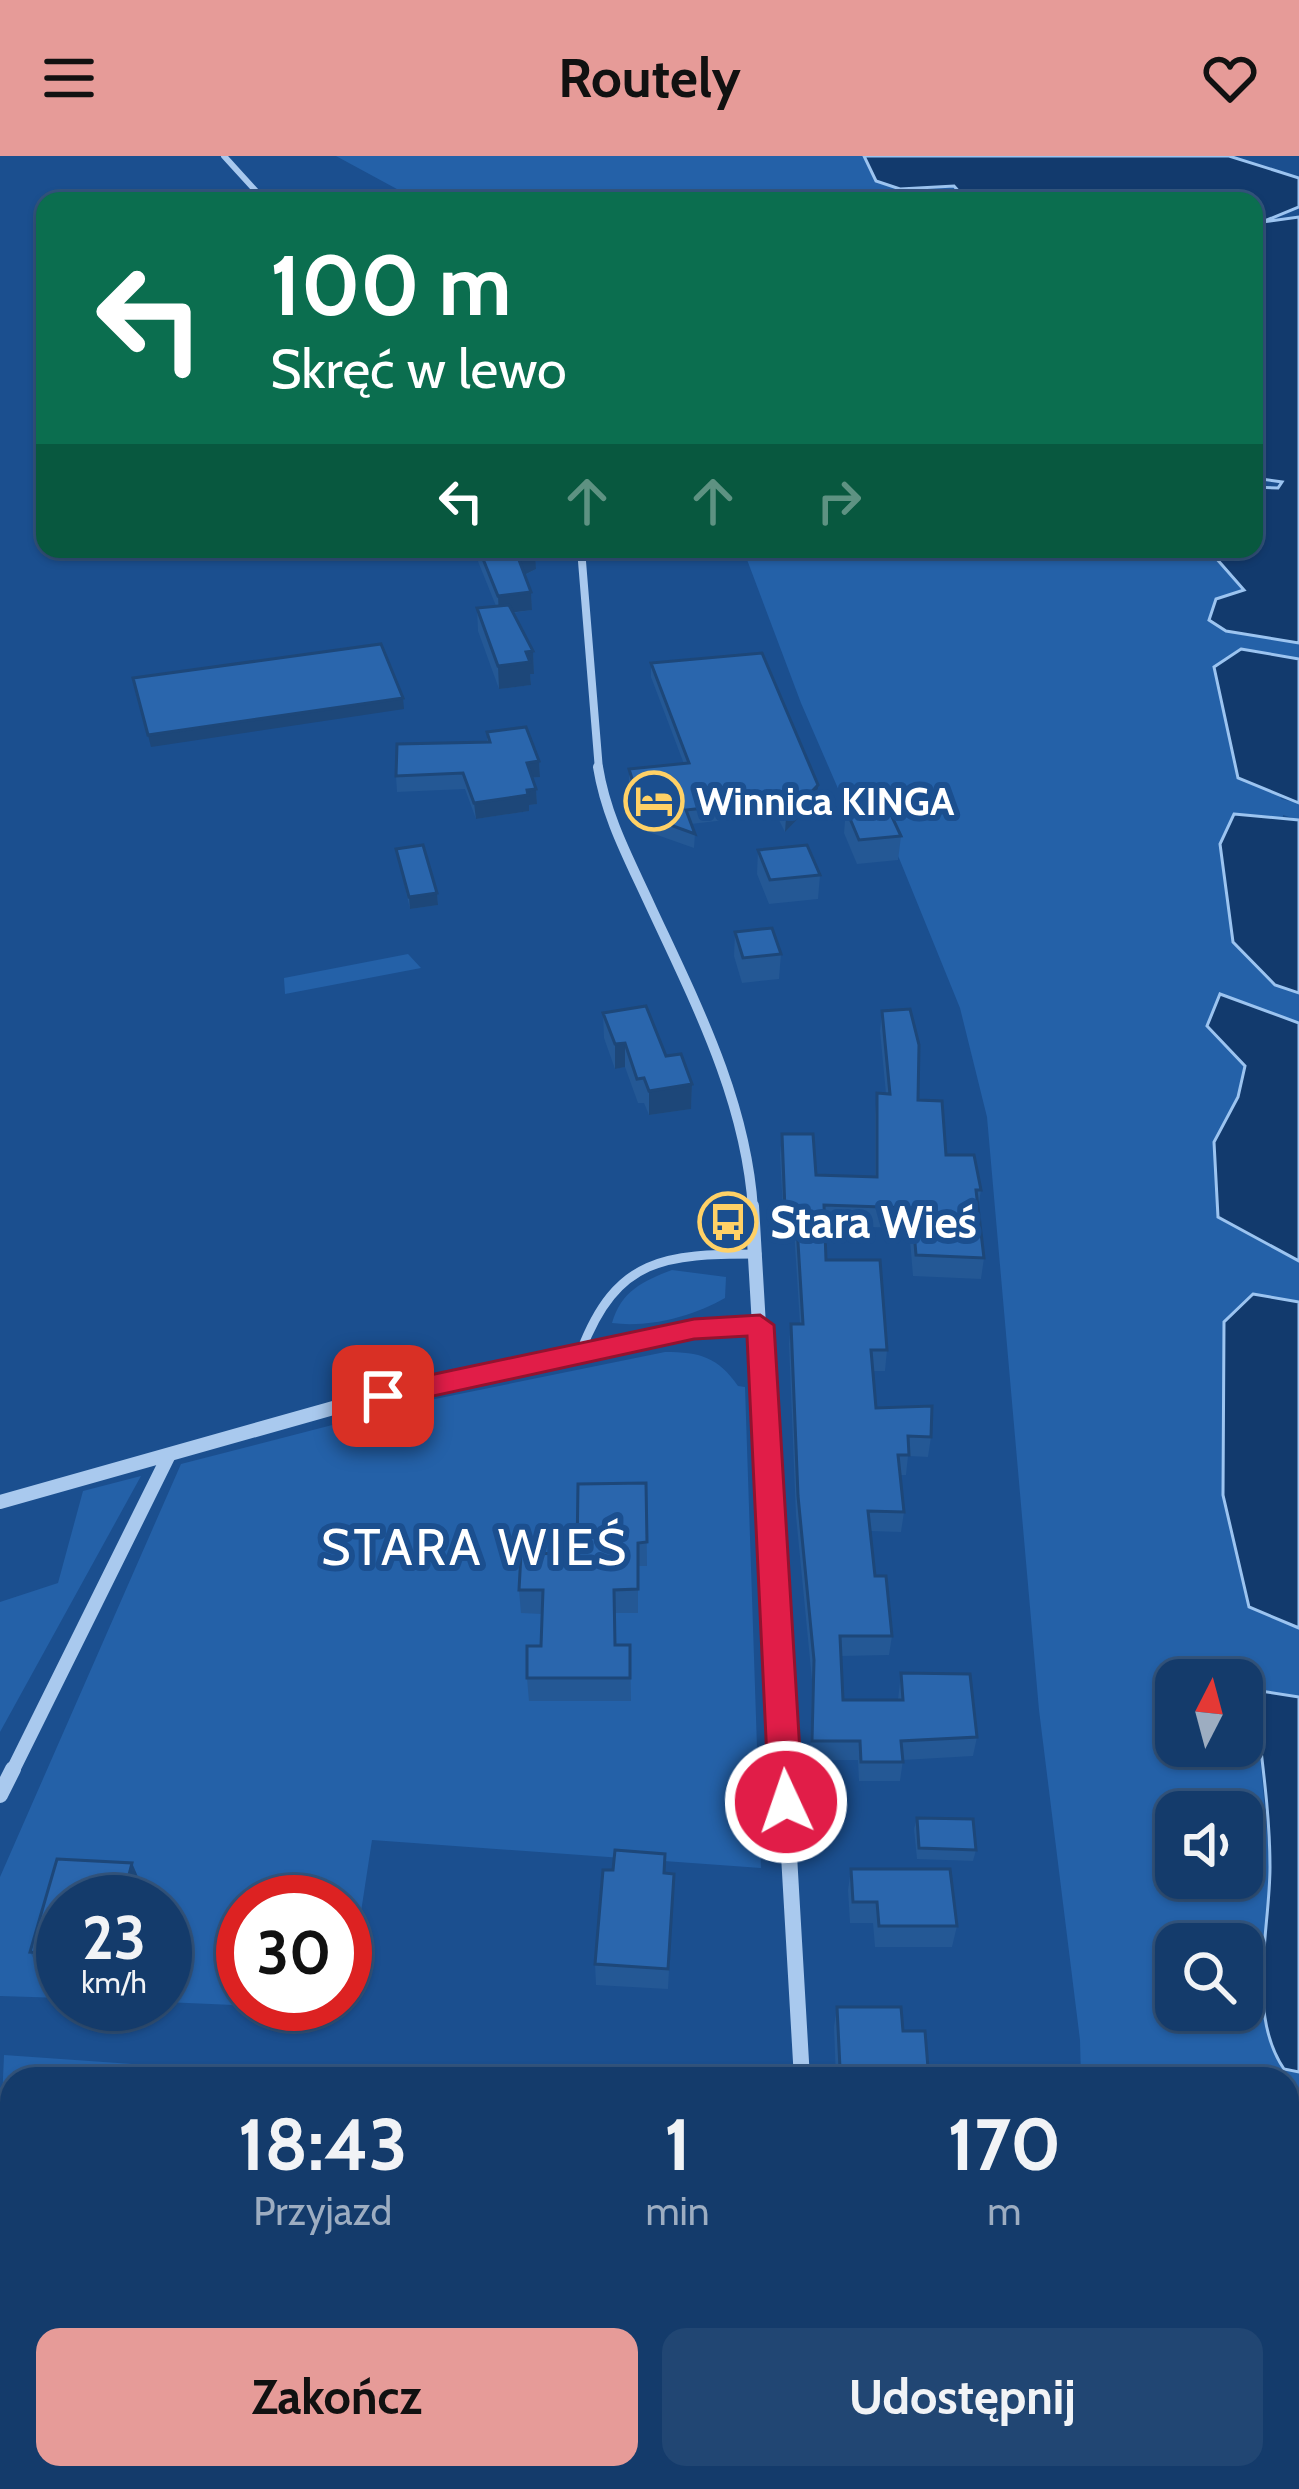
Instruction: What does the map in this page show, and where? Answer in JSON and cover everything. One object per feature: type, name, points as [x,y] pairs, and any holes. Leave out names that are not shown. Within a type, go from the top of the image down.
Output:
[{"type":"street","points":[[224,156],[259,192]]},
{"type":"street","points":[[582,558],[588,602],[590,732],[601,788],[730,1088],[745,1148],[758,1254],[801,2067]]},
{"type":"street","points":[[0,1502],[344,1405],[694,1329],[760,1325]]},
{"type":"street","points":[[0,1795],[169,1455]]},
{"type":"lane","points":[[581,1351],[593,1311],[615,1283],[648,1263],[681,1253],[758,1254]]},
{"type":"shaded area","points":[[336,156],[864,156],[900,189],[955,186],[960,192],[402,192]]},
{"type":"shaded area","points":[[864,156],[1229,156],[1299,178],[1299,207],[1263,222],[1263,192],[959,192],[954,186],[900,189],[876,181]]},
{"type":"shaded area","points":[[1299,217],[1299,643],[1226,631],[1209,620],[1216,599],[1244,590],[1216,558],[1263,558],[1263,487],[1278,488],[1282,482],[1263,479],[1263,222]]},
{"type":"shaded area","points":[[746,558],[1216,558],[1287,640],[1299,643],[1299,659],[1241,650],[1281,799],[1299,803],[1299,820],[1283,815],[1275,985],[1299,993],[1299,1023],[1284,1019],[1246,1066],[1238,1097],[1214,1142],[1218,1217],[1299,1261],[1299,1302],[1253,1294],[1249,1607],[1299,1628],[1299,1697],[1263,1692],[1263,1659],[1155,1659],[1155,1767],[1261,1767],[1270,1865],[1267,1924],[1284,2067],[1081,2067],[1039,1710],[987,1117],[960,1008],[899,858],[871,805],[846,807]]},
{"type":"shaded area","points":[[1241,649],[1299,659],[1299,803],[1238,778],[1214,667]]},
{"type":"shaded area","points":[[1234,814],[1299,820],[1299,993],[1275,985],[1233,942],[1220,844]]},
{"type":"shaded area","points":[[408,954],[421,968],[285,994],[284,978]]},
{"type":"shaded area","points":[[1220,994],[1299,1023],[1299,1261],[1218,1217],[1214,1142],[1238,1097],[1245,1066],[1207,1026]]},
{"type":"shaded area","points":[[672,1270],[726,1277],[725,1298],[671,1319],[612,1323],[634,1289]]},
{"type":"shaded area","points":[[1253,1294],[1299,1302],[1299,1628],[1249,1607],[1223,1495],[1224,1322]]},
{"type":"shaded area","points":[[665,1352],[707,1358],[723,1368],[738,1386],[745,1387],[761,1868],[372,1840],[367,1875],[216,1875],[216,2004],[192,2003],[192,1875],[36,1875],[36,1997],[0,1996],[0,1877],[181,1464],[425,1401]]},
{"type":"shaded area","points":[[141,1476],[0,1732],[0,1602],[58,1583],[83,1491]]},
{"type":"shaded area","points":[[1263,1691],[1299,1697],[1299,2067],[1283,2067],[1266,2023],[1263,1971],[1270,1845]]},
{"type":"shaded area","points":[[4,2055],[175,2067],[3,2067]]},
{"type":"building","points":[[483,558],[523,558],[519,560],[531,592],[498,596]]},
{"type":"building","points":[[509,605],[533,651],[526,652],[530,662],[498,666],[477,608]]},
{"type":"building","points":[[381,644],[403,698],[148,735],[133,678]]},
{"type":"building","points":[[762,653],[818,785],[786,818],[777,800],[686,810],[695,834],[643,815],[629,769],[689,763],[651,663]]},
{"type":"building","points":[[526,727],[539,761],[527,763],[536,789],[527,790],[528,795],[474,803],[463,773],[396,776],[397,744],[490,742],[487,732]]},
{"type":"building","points":[[887,806],[901,836],[859,840],[846,809]]},
{"type":"building","points":[[423,845],[437,893],[409,897],[396,849]]},
{"type":"building","points":[[807,845],[820,875],[770,880],[758,850]]},
{"type":"building","points":[[772,928],[781,954],[743,958],[735,932]]},
{"type":"building","points":[[646,1006],[666,1056],[681,1054],[692,1084],[649,1091],[644,1078],[637,1079],[625,1043],[615,1044],[603,1013]]},
{"type":"building","points":[[910,1009],[919,1045],[918,1100],[942,1101],[946,1155],[974,1155],[984,1258],[916,1255],[912,1208],[824,1205],[826,1260],[880,1260],[887,1350],[871,1350],[876,1408],[932,1406],[931,1437],[908,1436],[909,1455],[898,1455],[904,1512],[868,1511],[875,1576],[886,1576],[892,1636],[840,1636],[843,1700],[903,1700],[901,1673],[970,1674],[977,1737],[901,1741],[903,1762],[861,1762],[860,1741],[812,1741],[814,1660],[798,1496],[791,1324],[803,1324],[796,1210],[785,1210],[782,1134],[813,1134],[816,1175],[877,1177],[877,1093],[890,1094],[882,1011]]},
{"type":"building","points":[[646,1483],[647,1542],[638,1543],[638,1589],[614,1590],[615,1645],[630,1645],[630,1678],[527,1678],[527,1646],[541,1646],[543,1590],[519,1590],[521,1554],[577,1553],[578,1484]]},
{"type":"building","points":[[917,1818],[973,1819],[976,1850],[919,1848]]},
{"type":"building","points":[[615,1850],[665,1854],[664,1873],[674,1874],[668,1969],[595,1964],[603,1870],[613,1870]]},
{"type":"building","points":[[57,1859],[132,1863],[129,1875],[52,1875]]},
{"type":"building","points":[[851,1869],[950,1869],[957,1926],[879,1926],[877,1902],[853,1902]]},
{"type":"building","points":[[837,2007],[901,2007],[903,2031],[925,2031],[928,2067],[840,2067]]},
{"type":"place","name":"Winnica KINGA","points":[[654,801]]},
{"type":"place","name":"Stara Wieś","points":[[728,1222]]},
{"type":"district","name":"STARA WIEŚ","points":[[475,1547]]},
{"type":"route","points":[[383,1396],[694,1329],[760,1325],[786,1802]]}]
